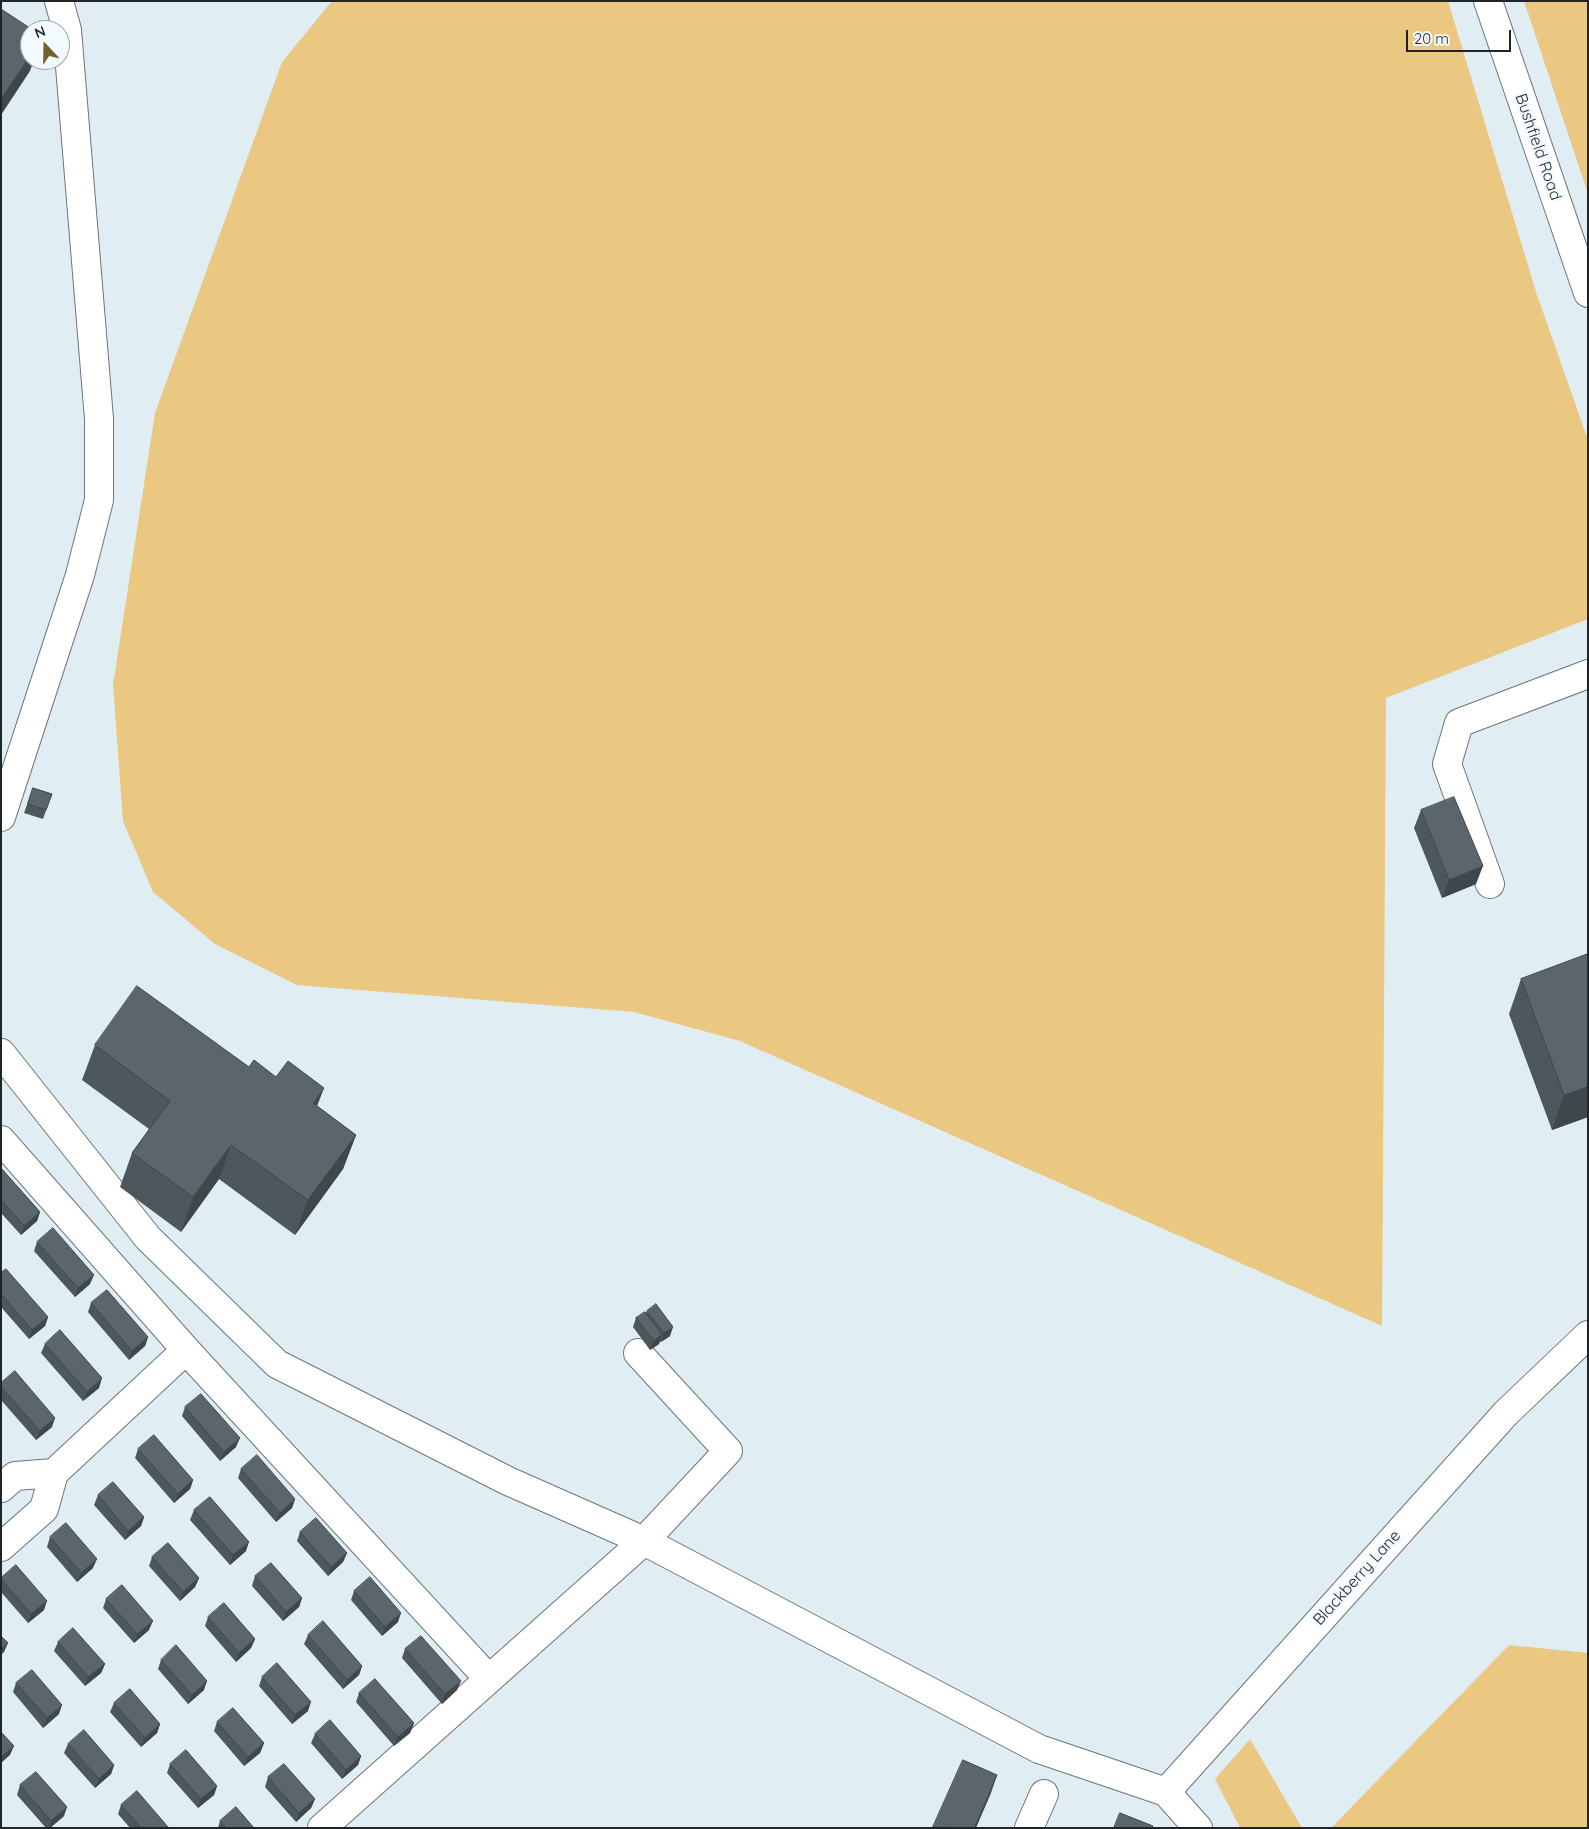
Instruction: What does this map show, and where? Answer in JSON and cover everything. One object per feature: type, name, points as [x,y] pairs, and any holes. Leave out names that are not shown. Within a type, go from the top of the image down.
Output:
[{"type":"street","points":[[1,817],[80,575],[99,500],[99,419],[67,30],[59,1]]},
{"type":"street","name":"Bushfield Road","points":[[1488,1],[1588,293]]},
{"type":"street","points":[[1490,884],[1447,764],[1459,723],[1588,674]]},
{"type":"street","points":[[1,1053],[148,1238],[277,1364],[508,1481],[644,1541],[1039,1749],[1166,1792],[1198,1828]]},
{"type":"street","points":[[1,1140],[186,1350],[488,1678]]},
{"type":"street","name":"Blackberry Lane","points":[[1166,1792],[1506,1413],[1588,1335]]},
{"type":"street","points":[[1,1547],[44,1509],[54,1473],[186,1350]]},
{"type":"street","points":[[322,1828],[488,1678],[644,1541],[728,1451],[638,1353]]},
{"type":"street","points":[[1,1488],[15,1476],[54,1473]]},
{"type":"street","points":[[1029,1828],[1044,1794]]},
{"type":"shaded area","points":[[332,1],[1448,1],[1536,292],[1588,440],[1588,619],[1386,698],[1382,1326],[740,1041],[634,1012],[297,985],[215,944],[153,892],[123,821],[113,685],[155,413],[282,62]]},
{"type":"shaded area","points":[[1524,1],[1588,1],[1588,194]]},
{"type":"shaded area","points":[[1509,1645],[1588,1653],[1588,1828],[1331,1828]]},
{"type":"shaded area","points":[[1250,1739],[1302,1828],[1240,1828],[1215,1779]]},
{"type":"building","points":[[1,9],[20,21],[21,70],[1,99]]},
{"type":"building","points":[[33,788],[52,794],[46,810],[28,804]]},
{"type":"building","points":[[1454,797],[1483,866],[1449,880],[1421,810]]},
{"type":"building","points":[[1588,954],[1588,1087],[1564,1095],[1521,979]]},
{"type":"building","points":[[137,986],[249,1067],[254,1060],[276,1077],[288,1061],[324,1088],[313,1103],[356,1135],[308,1200],[231,1145],[193,1197],[132,1153],[170,1101],[95,1045]]},
{"type":"building","points":[[1,1168],[40,1212],[24,1226],[1,1200]]},
{"type":"building","points":[[53,1228],[94,1275],[78,1288],[37,1242]]},
{"type":"building","points":[[6,1269],[48,1317],[32,1330],[1,1294],[1,1273]]},
{"type":"building","points":[[107,1290],[148,1337],[132,1351],[91,1303]]},
{"type":"building","points":[[656,1304],[673,1327],[664,1333],[647,1311]]},
{"type":"building","points":[[645,1312],[662,1334],[654,1341],[636,1318]]},
{"type":"building","points":[[60,1330],[102,1378],[87,1392],[45,1344]]},
{"type":"building","points":[[15,1371],[55,1418],[40,1431],[1,1387],[1,1383]]},
{"type":"building","points":[[201,1394],[240,1438],[224,1452],[185,1407]]},
{"type":"building","points":[[154,1435],[193,1480],[178,1494],[138,1449]]},
{"type":"building","points":[[257,1455],[295,1499],[280,1513],[241,1469]]},
{"type":"building","points":[[113,1482],[144,1517],[128,1531],[98,1495]]},
{"type":"building","points":[[210,1497],[249,1542],[233,1555],[194,1510]]},
{"type":"building","points":[[316,1518],[347,1553],[331,1567],[300,1532]]},
{"type":"building","points":[[66,1523],[97,1559],[81,1573],[50,1537]]},
{"type":"building","points":[[168,1543],[199,1578],[183,1592],[152,1557]]},
{"type":"building","points":[[271,1563],[302,1598],[286,1612],[255,1576]]},
{"type":"building","points":[[16,1565],[47,1601],[31,1614],[1,1579]]},
{"type":"building","points":[[370,1577],[401,1613],[385,1627],[354,1591]]},
{"type":"building","points":[[122,1585],[153,1621],[137,1634],[106,1599]]},
{"type":"building","points":[[224,1603],[255,1639],[239,1653],[208,1617]]},
{"type":"building","points":[[323,1621],[362,1666],[347,1680],[308,1635]]},
{"type":"building","points":[[73,1628],[105,1664],[88,1677],[58,1642]]},
{"type":"building","points":[[1,1636],[8,1643],[1,1649]]},
{"type":"building","points":[[421,1636],[461,1681],[445,1694],[405,1649]]},
{"type":"building","points":[[176,1645],[207,1681],[192,1695],[161,1660]]},
{"type":"building","points":[[277,1663],[311,1702],[295,1715],[262,1677]]},
{"type":"building","points":[[32,1670],[62,1705],[47,1718],[16,1683]]},
{"type":"building","points":[[375,1679],[414,1723],[398,1737],[359,1693]]},
{"type":"building","points":[[130,1689],[160,1724],[145,1738],[114,1703]]},
{"type":"building","points":[[233,1708],[264,1743],[248,1757],[217,1722]]},
{"type":"building","points":[[330,1720],[361,1756],[346,1770],[315,1734]]},
{"type":"building","points":[[84,1730],[114,1765],[99,1779],[68,1744]]},
{"type":"building","points":[[1,1732],[14,1746],[1,1757]]},
{"type":"building","points":[[186,1750],[217,1786],[201,1799],[170,1764]]},
{"type":"building","points":[[963,1760],[997,1775],[974,1828],[933,1827]]},
{"type":"building","points":[[284,1764],[315,1799],[299,1813],[268,1777]]},
{"type":"building","points":[[36,1772],[67,1807],[51,1821],[20,1785]]},
{"type":"building","points":[[137,1791],[168,1827],[141,1828],[121,1805]]},
{"type":"building","points":[[236,1807],[254,1828],[226,1828],[220,1821]]},
{"type":"building","points":[[1120,1813],[1153,1826],[1152,1828],[1114,1828]]}]
